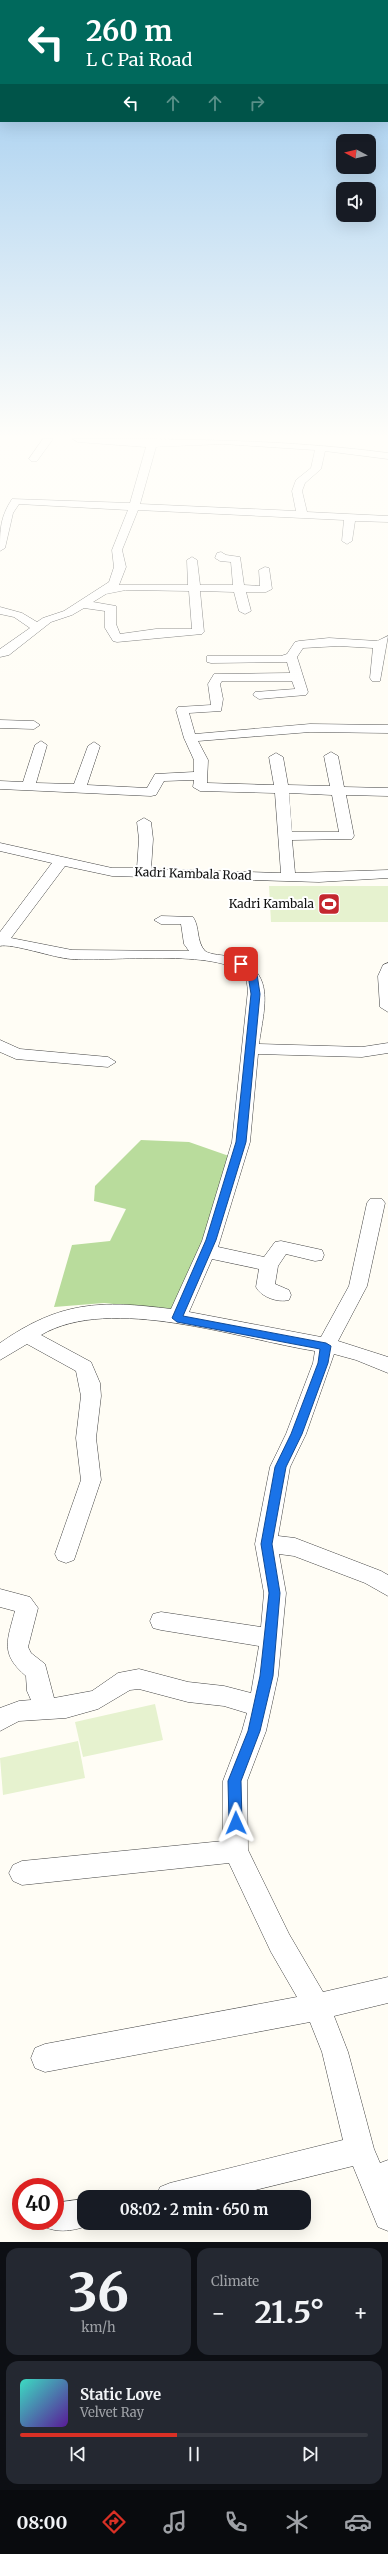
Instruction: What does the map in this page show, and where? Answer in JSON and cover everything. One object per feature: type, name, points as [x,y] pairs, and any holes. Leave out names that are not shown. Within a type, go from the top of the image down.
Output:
[{"type":"street","points":[[0,653],[5,652],[47,620],[68,613],[79,604],[104,591],[117,581],[120,567],[117,550],[120,544]]},
{"type":"street","points":[[221,555],[220,558],[236,558],[239,588],[245,612]]},
{"type":"street","points":[[79,604],[112,608],[109,619],[113,634],[117,638],[156,633],[186,634],[198,632],[193,587],[192,560]]},
{"type":"street","points":[[104,591],[126,586],[266,589],[265,570]]},
{"type":"street","points":[[0,610],[18,615],[37,627]]},
{"type":"street","points":[[211,659],[282,660],[291,657],[299,645],[318,642],[383,643],[376,678]]},
{"type":"street","points":[[259,695],[302,692],[291,657]]},
{"type":"street","points":[[297,677],[218,677],[214,684],[218,699],[217,708],[182,710],[190,738],[201,760],[200,787],[282,791],[388,792]]},
{"type":"street","points":[[0,724],[34,725]]},
{"type":"street","points":[[190,738],[310,728],[388,729]]},
{"type":"street","points":[[28,787],[42,745]]},
{"type":"street","points":[[79,788],[94,746]]},
{"type":"street","points":[[285,836],[347,836],[331,756]]},
{"type":"street","points":[[276,758],[282,791],[288,877]]},
{"type":"street","points":[[0,785],[151,792],[160,778],[200,776]]},
{"type":"street","points":[[144,822],[146,839],[144,872]]},
{"type":"street","name":"Kadri Kambala Road","points":[[0,847],[112,872],[319,878],[388,874]]},
{"type":"street","points":[[61,861],[27,909],[1,941],[71,954],[202,955],[233,961],[247,968],[252,974],[255,994],[241,1142],[207,1251],[177,1318]]},
{"type":"street","points":[[161,920],[188,920],[192,944],[202,955]]},
{"type":"street","points":[[388,968],[386,976],[388,1007]]},
{"type":"street","points":[[0,1045],[16,1054],[108,1062]]},
{"type":"street","points":[[250,1049],[362,1052],[388,1048]]},
{"type":"street","points":[[376,1203],[358,1286],[326,1346],[323,1363],[296,1434],[280,1467],[266,1544],[274,1593],[267,1676],[254,1731],[235,1781],[236,1851],[280,1943],[317,2006],[335,2052],[360,2150],[381,2178],[388,2217]]},
{"type":"street","points":[[282,1295],[264,1288],[269,1265],[281,1247],[315,1255]]},
{"type":"street","points":[[207,1251],[269,1265]]},
{"type":"street","points":[[0,1353],[26,1335],[65,1317],[83,1313],[124,1312],[177,1318],[326,1346],[362,1356],[388,1366]]},
{"type":"street","points":[[26,1335],[84,1367],[90,1383],[91,1396],[86,1438],[91,1480],[66,1554]]},
{"type":"street","points":[[266,1544],[295,1547],[373,1577],[388,1587]]},
{"type":"street","points":[[0,1598],[22,1604],[26,1608],[17,1647],[22,1659],[37,1672],[39,1691],[46,1709]]},
{"type":"street","points":[[161,1621],[270,1638]]},
{"type":"street","points":[[0,1721],[10,1714],[19,1711],[66,1708],[98,1699],[126,1680],[139,1679],[188,1692],[224,1696],[260,1706]]},
{"type":"street","points":[[22,1873],[236,1851]]},
{"type":"street","points":[[45,2058],[317,2006],[388,1990]]},
{"type":"street","points":[[198,2190],[360,2150]]},
{"type":"street","points":[[64,2216],[77,2214]]},
{"type":"green space","name":"Kadri Kambala","points":[[269,886],[388,886],[388,922],[271,922]]},
{"type":"green space","points":[[141,1140],[189,1142],[229,1156],[207,1251],[172,1310],[104,1303],[54,1307],[72,1245],[110,1241],[126,1209],[94,1201],[95,1186]]},
{"type":"green space","points":[[155,1704],[163,1740],[83,1757],[75,1722]]},
{"type":"green space","points":[[78,1741],[85,1778],[3,1795],[0,1758]]},
{"type":"place","name":"Kadri Kambala","points":[[329,904]]},
{"type":"route","points":[[236,1823],[235,1781],[254,1731],[267,1676],[274,1593],[266,1544],[280,1467],[296,1434],[316,1376],[323,1363],[326,1346],[177,1318],[207,1251],[241,1142],[255,994],[255,985],[252,974],[241,964]]}]
